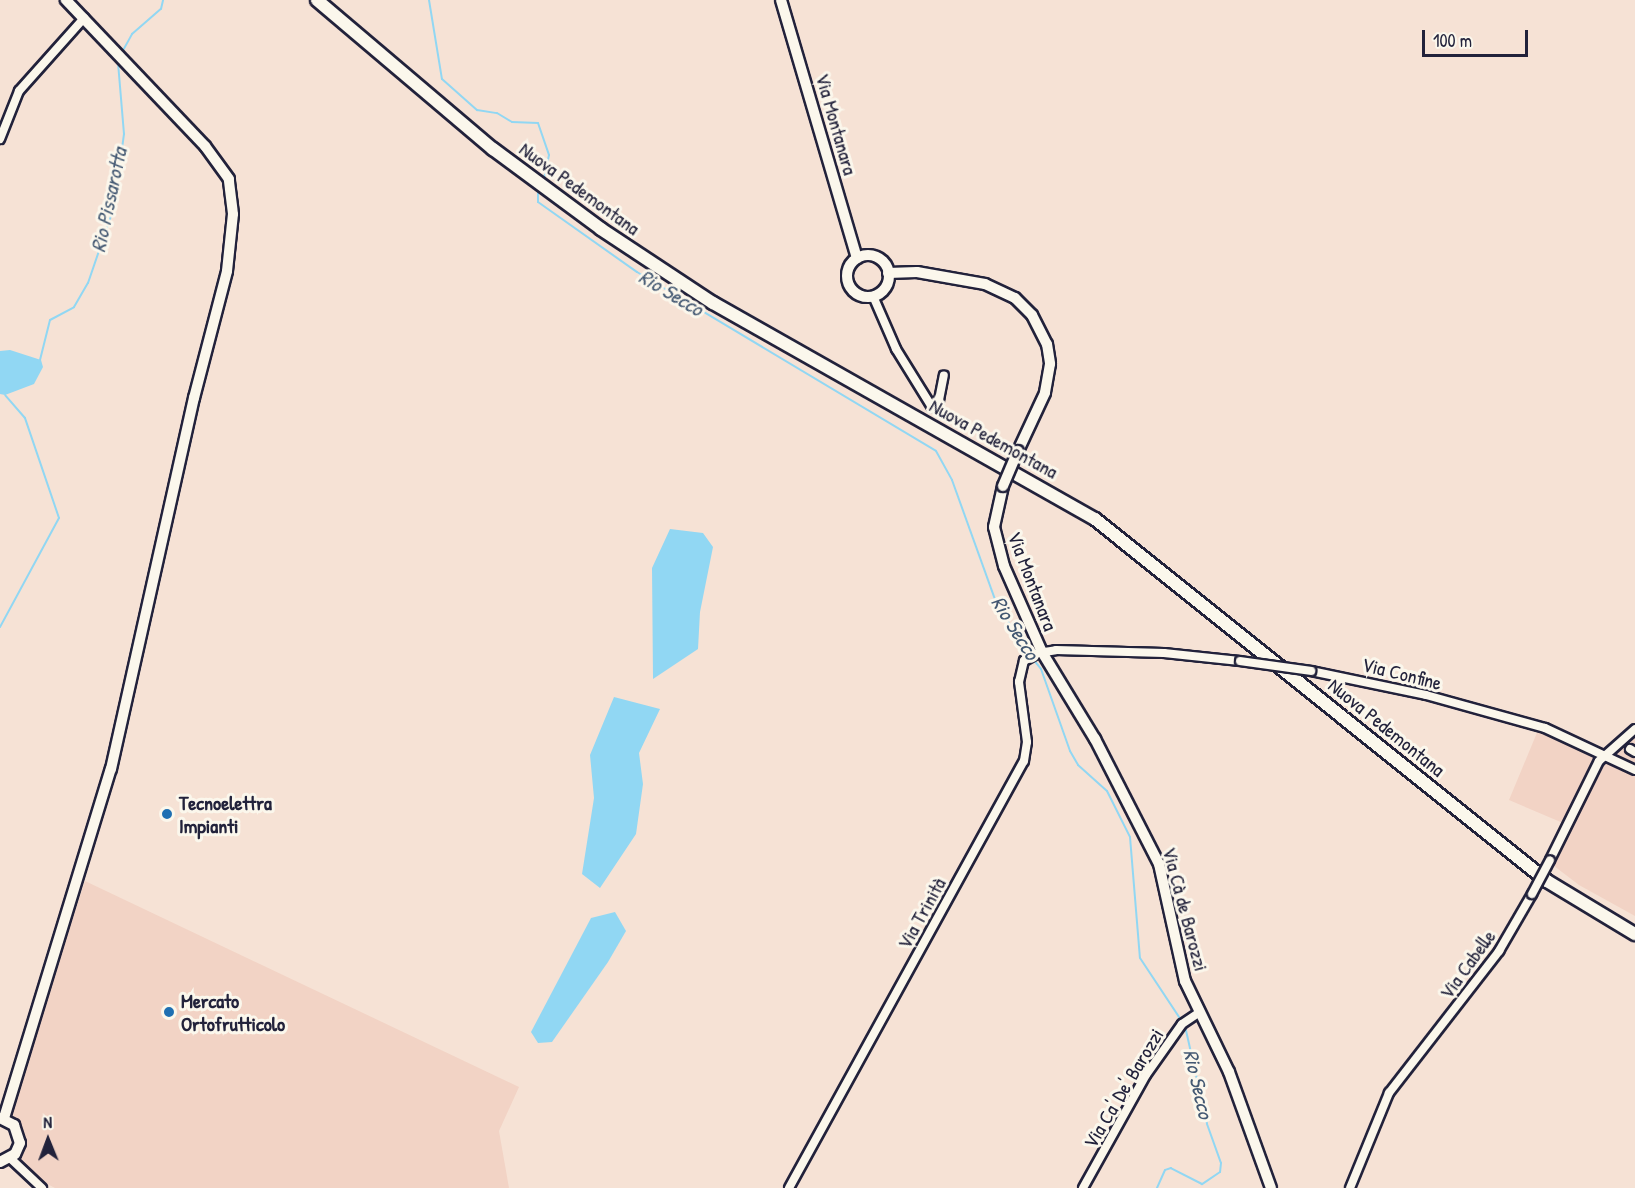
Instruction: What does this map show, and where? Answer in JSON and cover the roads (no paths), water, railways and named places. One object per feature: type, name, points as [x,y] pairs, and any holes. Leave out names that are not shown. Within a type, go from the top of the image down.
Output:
[{"type":"main road","name":"Nuova Pedemontana","points":[[317,0],[493,149],[648,260],[713,303],[1095,519],[1547,881],[1635,934]]},
{"type":"street","points":[[42,1188],[5,1160],[18,1149],[20,1136],[14,1125],[2,1118],[111,769],[194,398],[227,271],[233,214],[229,180],[205,146],[66,0]]},
{"type":"street","name":"Via Montanara","points":[[781,0],[857,258]]},
{"type":"street","points":[[0,139],[19,91],[84,18]]},
{"type":"street","points":[[877,257],[888,273],[885,287],[873,296],[860,295],[850,287],[847,274],[857,258],[877,257]]},
{"type":"street","name":"Via Montanara","points":[[888,273],[917,272],[985,284],[1015,298],[1032,315],[1047,344],[1048,379],[1004,486],[996,513],[996,543],[1040,652]]},
{"type":"street","points":[[873,296],[896,349],[932,406],[939,400],[944,375]]},
{"type":"street","name":"Via Trinità","points":[[789,1188],[1024,761],[1027,742],[1018,682],[1027,659],[1040,652]]},
{"type":"street","name":"Via Confine","points":[[1040,652],[1164,653],[1311,670],[1414,693],[1545,728],[1635,770]]},
{"type":"street","name":"Via Cà de Barozzi","points":[[1040,652],[1100,748],[1159,864],[1185,981],[1229,1072],[1271,1188]]},
{"type":"street","points":[[1605,755],[1635,729]]},
{"type":"street","name":"Via Cabelle","points":[[1350,1188],[1389,1094],[1499,951],[1532,894],[1605,755]]},
{"type":"street","name":"Via Ca' De' Barozzi","points":[[1083,1188],[1146,1075],[1185,1022],[1200,1012]]},
{"type":"water","points":[[10,350],[41,360],[43,367],[34,384],[5,395],[0,394],[0,351]]},
{"type":"water","points":[[670,529],[703,533],[713,547],[700,612],[698,649],[653,679],[652,568]]},
{"type":"water","points":[[614,697],[660,709],[639,753],[643,784],[636,834],[600,888],[582,874],[594,798],[590,755]]},
{"type":"water","points":[[615,912],[626,931],[608,962],[552,1042],[538,1043],[531,1032],[591,918]]},
{"type":"waterway","name":"Rio Pissarotta","points":[[121,54],[132,34],[161,9],[163,0]]},
{"type":"waterway","name":"Rio Secco","points":[[429,0],[442,79],[477,110],[497,113],[512,122],[538,123],[549,155],[544,178]]},
{"type":"waterway","name":"Rio Pissarotta","points":[[40,360],[50,320],[74,307],[88,283],[114,207],[124,134],[118,62]]},
{"type":"waterway","name":"Rio Secco","points":[[538,190],[538,202],[637,272],[936,451],[952,480],[997,605],[1030,655]]},
{"type":"waterway","name":"Rio Pissarotta","points":[[0,627],[59,518],[25,418],[5,395]]},
{"type":"waterway","name":"Rio Secco","points":[[1033,659],[1041,669],[1070,751],[1078,765],[1107,791],[1130,837],[1140,958],[1185,1026],[1207,1124],[1221,1163],[1220,1172],[1202,1184],[1171,1168],[1165,1170],[1157,1188]]},
{"type":"place","name":"Tecnoelettra Impianti","points":[[167,814]]},
{"type":"place","name":"Mercato Ortofrutticolo","points":[[169,1012]]}]
